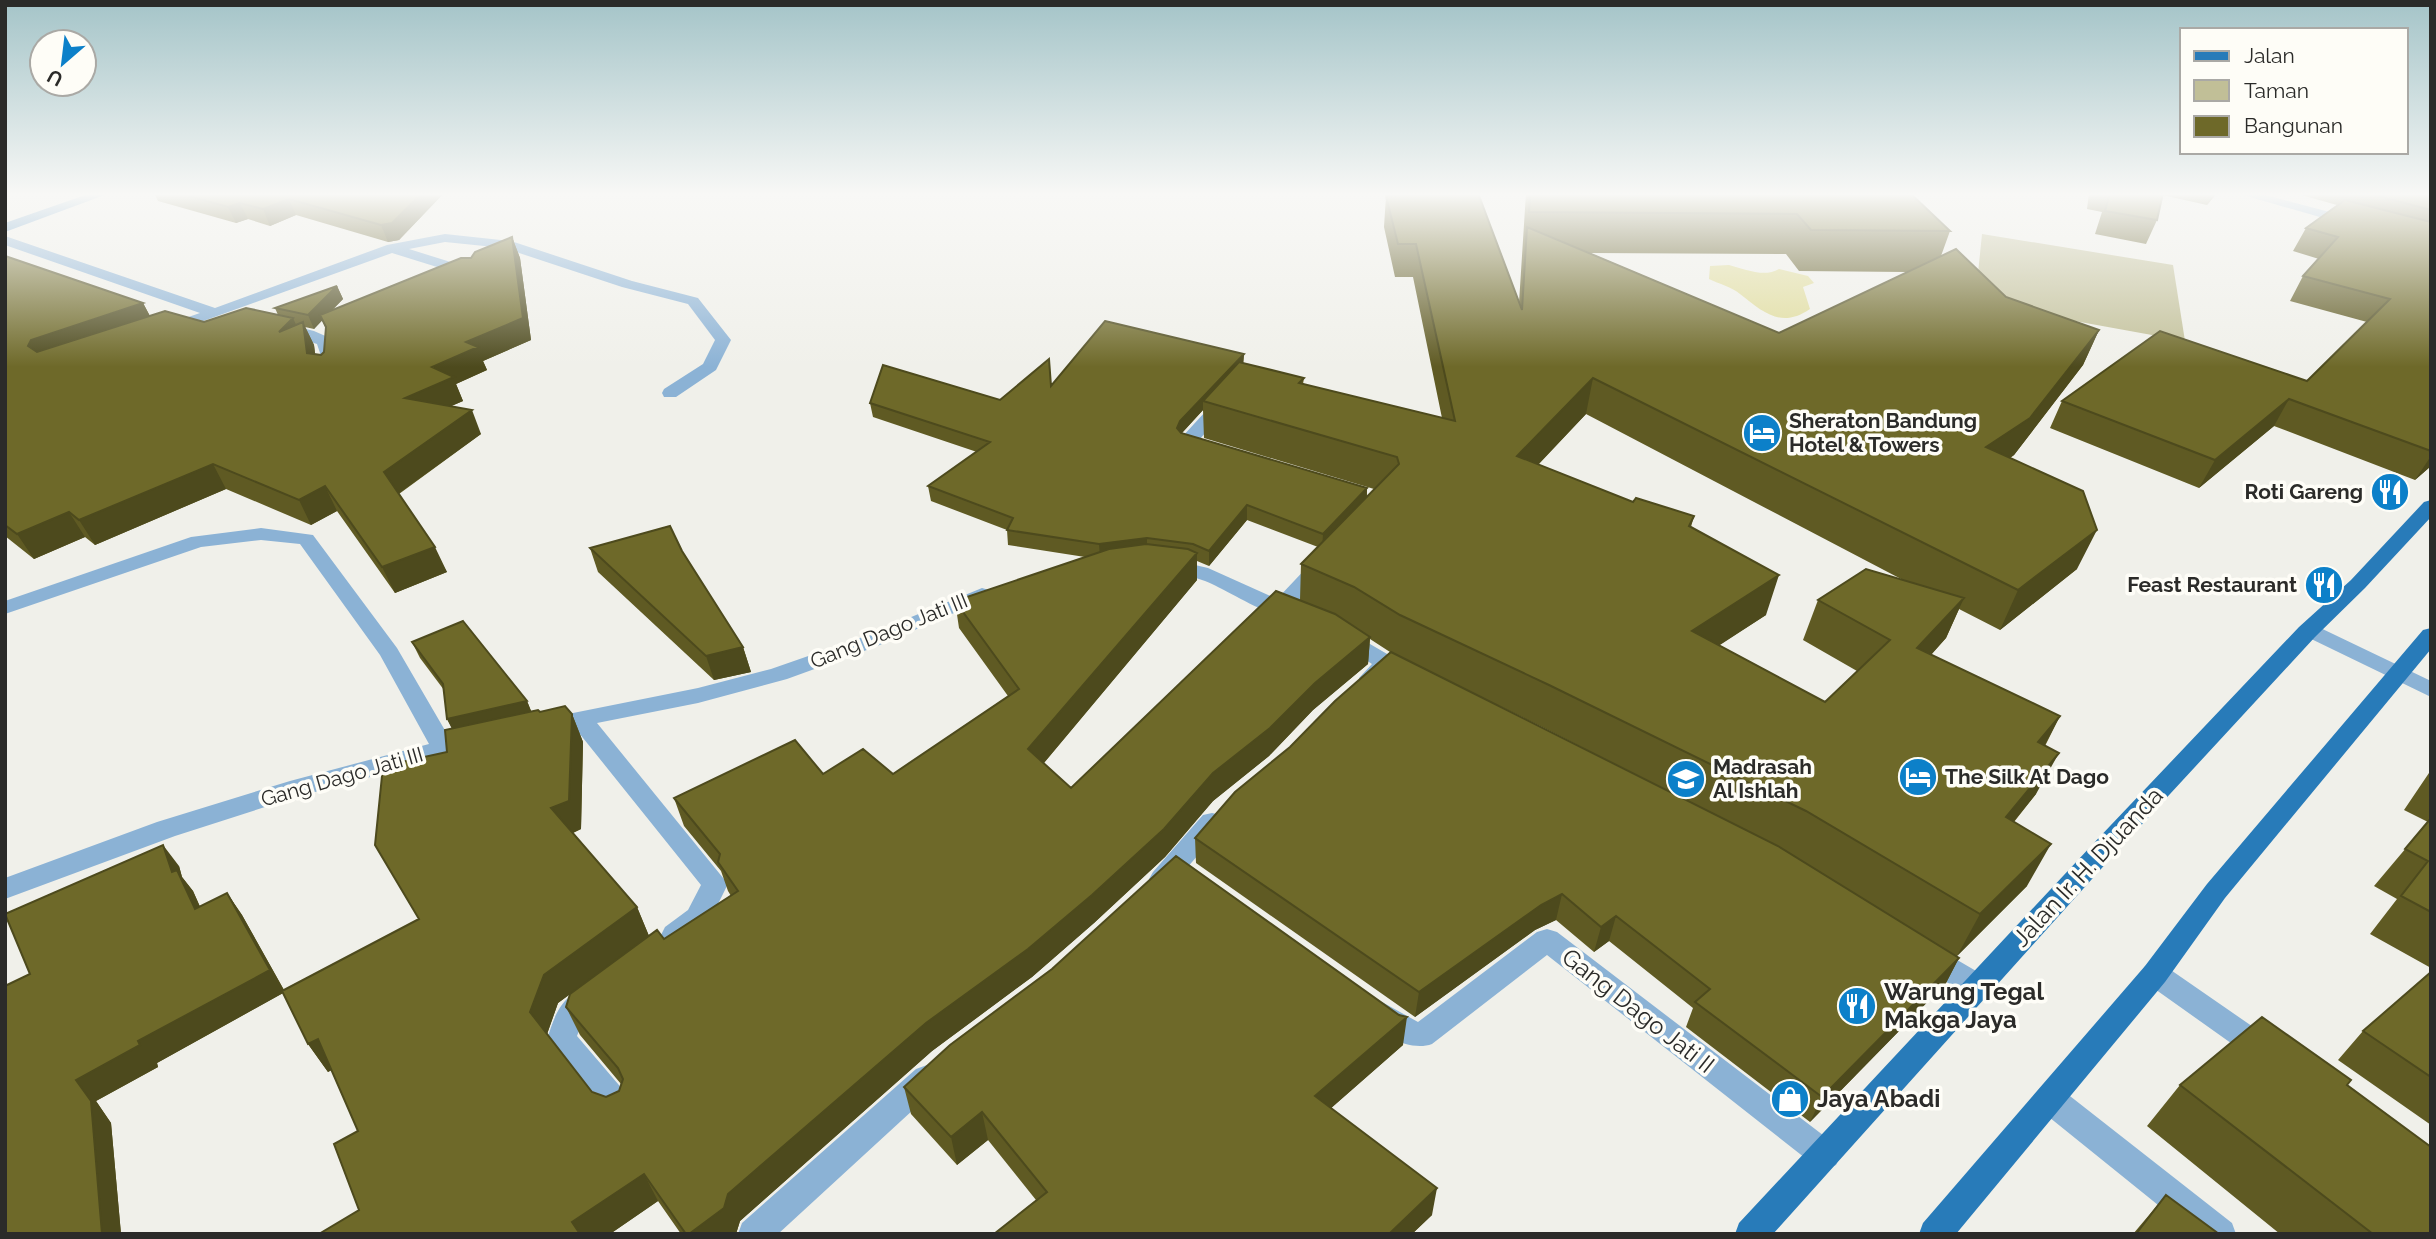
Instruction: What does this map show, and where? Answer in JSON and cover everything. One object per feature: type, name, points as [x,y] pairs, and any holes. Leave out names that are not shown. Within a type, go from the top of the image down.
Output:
[{"type":"main road","name":"Jalan Ir. H. Djuanda","points":[[1751,1234],[2310,630],[2358,584],[2431,506]]},
{"type":"main road","points":[[1935,1234],[2155,974],[2216,891],[2431,635]]},
{"type":"street","points":[[36,251],[215,313],[242,319]]},
{"type":"street","points":[[152,334],[385,251]]},
{"type":"street","points":[[402,251],[474,274]]},
{"type":"street","points":[[526,251],[626,284],[693,301],[723,340],[710,367],[670,393]]},
{"type":"street","points":[[269,325],[309,334],[324,341],[328,353],[327,372]]},
{"type":"street","points":[[1227,453],[1188,441],[1233,392]]},
{"type":"street","points":[[5,608],[198,541],[261,534],[306,539],[389,653],[443,748]]},
{"type":"street","points":[[1280,609],[1334,551]]},
{"type":"street","points":[[1147,562],[1193,568],[1243,588],[1280,609],[1342,634],[1396,668],[1353,694]]},
{"type":"street","name":"Gang Dago Jati III","points":[[517,732],[656,705],[750,682],[861,646],[984,593],[1011,587]]},
{"type":"street","points":[[2310,630],[2431,690]]},
{"type":"street","points":[[580,718],[715,884],[698,918],[655,950]]},
{"type":"street","name":"Gang Dago Jati III","points":[[5,889],[166,829],[290,790],[493,737]]},
{"type":"street","points":[[1146,895],[1187,874],[1224,808]]},
{"type":"street","name":"Gang Dago Jati II","points":[[1363,1001],[1407,1032],[1422,1035],[1547,940],[1825,1155]]},
{"type":"street","points":[[1915,945],[1978,986]]},
{"type":"street","points":[[2155,974],[2279,1061]]},
{"type":"street","points":[[612,982],[570,1014],[562,1040],[619,1108]]},
{"type":"street","points":[[754,1234],[944,1062]]},
{"type":"street","points":[[2050,1099],[2220,1234]]},
{"type":"green space","points":[[1980,251],[2086,251],[2173,265],[2185,341],[1975,303]]},
{"type":"shaded area","points":[[1729,265],[1754,272],[1767,273],[1779,269],[1808,276],[1814,283],[1803,287],[1810,309],[1790,318],[1773,316],[1733,289],[1709,279],[1710,266]]},
{"type":"building","points":[[514,251],[523,318],[466,342],[478,347],[432,367],[454,377],[405,398],[472,410],[384,472],[435,547],[382,567],[325,486],[299,500],[213,464],[79,520],[69,512],[17,534],[5,525],[5,256],[143,303],[31,340],[28,346],[37,352],[165,311],[204,322],[246,308],[293,318],[279,332],[303,322],[307,353],[321,355],[324,352],[326,327],[320,315],[461,258],[471,258],[475,252]]},
{"type":"building","points":[[1418,251],[1500,251],[1522,310],[1526,251],[1584,251],[1779,333],[1952,251],[1958,251],[2006,297],[2099,330],[2030,418],[1986,447],[2083,491],[2097,530],[2018,590],[1593,378],[1517,456],[1633,502],[1636,498],[1694,516],[1689,526],[1779,575],[1692,631],[1825,702],[1890,640],[1818,600],[1866,569],[1964,598],[1917,648],[2060,716],[2038,742],[2059,753],[2006,817],[2051,844],[1980,914],[1806,811],[1400,615],[1354,587],[1301,564],[1399,464],[1397,457],[1203,401],[1239,362],[1304,378],[1299,383],[1455,421]]},
{"type":"building","points":[[2326,251],[2431,251],[2431,451],[2289,399],[2215,460],[2062,401],[2160,331],[2307,381],[2390,299],[2303,276]]},
{"type":"building","points":[[337,286],[308,315],[275,308]]},
{"type":"building","points":[[1105,321],[1244,354],[1180,421],[1177,428],[1181,433],[1367,488],[1323,534],[1247,505],[1209,551],[1193,544],[1147,538],[1099,544],[1007,530],[1013,518],[928,486],[990,442],[870,403],[883,365],[1000,400],[1049,359],[1051,386]]},
{"type":"building","points":[[670,526],[682,551],[743,647],[706,656],[590,548]]},
{"type":"building","points":[[1146,544],[1188,549],[1197,553],[1028,749],[1071,788],[1276,591],[1335,614],[1370,637],[1315,683],[1270,728],[1213,773],[1164,829],[1092,895],[1028,949],[926,1023],[728,1194],[724,1208],[689,1234],[686,1234],[644,1174],[572,1222],[580,1234],[319,1234],[359,1210],[334,1144],[358,1131],[318,1039],[308,1044],[282,991],[419,919],[375,845],[383,766],[447,752],[445,730],[565,706],[572,714],[569,801],[551,808],[637,907],[544,975],[530,1012],[592,1092],[606,1097],[619,1091],[623,1079],[618,1068],[566,1007],[570,994],[657,930],[664,939],[738,891],[718,862],[720,854],[674,798],[795,740],[823,774],[863,749],[893,774],[1019,689],[955,601],[1109,549]]},
{"type":"building","points":[[463,621],[527,701],[447,719],[443,684],[412,642]]},
{"type":"building","points":[[1391,652],[1778,846],[1959,958],[1822,1097],[1695,1002],[1710,989],[1616,916],[1601,927],[1562,894],[1541,905],[1419,992],[1195,838],[1235,792],[1290,747],[1335,701]]},
{"type":"building","points":[[2431,818],[2431,912],[2401,896],[2428,861],[2405,849]]},
{"type":"building","points":[[163,845],[172,872],[177,870],[195,909],[227,893],[270,970],[138,1041],[140,1045],[76,1080],[91,1101],[102,1234],[5,1234],[5,986],[30,974],[5,914]]},
{"type":"building","points":[[1176,856],[1399,1015],[1407,1017],[1315,1096],[1437,1188],[1389,1234],[994,1234],[1047,1192],[982,1112],[951,1137],[904,1087],[950,1045],[1052,969]]},
{"type":"building","points":[[2431,972],[2431,1077],[2363,1031]]},
{"type":"building","points":[[2262,1017],[2351,1080],[2347,1085],[2431,1147],[2431,1234],[2373,1234],[2180,1085]]},
{"type":"building","points":[[2166,1195],[2219,1234],[2136,1234]]},
{"type":"place","name":"Sheraton Bandung Hotel & Towers","points":[[1762,433]]},
{"type":"place","name":"Roti Gareng","points":[[2390,492]]},
{"type":"place","name":"Feast Restaurant","points":[[2324,585]]},
{"type":"place","name":"The Silk At Dago","points":[[1918,777]]},
{"type":"place","name":"Madrasah Al Ishlah","points":[[1686,779]]},
{"type":"place","name":"Warung Tegal Makga Jaya","points":[[1857,1006]]},
{"type":"place","name":"Jaya Abadi","points":[[1790,1099]]}]
